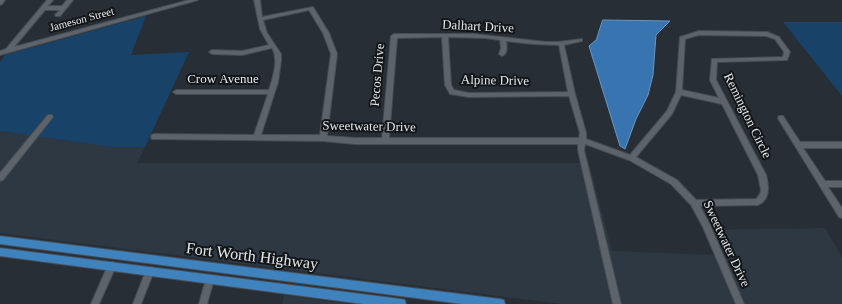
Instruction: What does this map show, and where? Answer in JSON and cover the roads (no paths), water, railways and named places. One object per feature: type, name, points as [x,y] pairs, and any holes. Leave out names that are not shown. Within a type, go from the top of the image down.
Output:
[{"type":"main road","name":"Fort Worth Highway","points":[[0,240],[493,304]]},
{"type":"main road","points":[[75,261],[81,250]]},
{"type":"main road","name":"Fort Worth Highway","points":[[0,252],[401,304]]},
{"type":"main road","points":[[178,275],[184,263]]},
{"type":"main road","points":[[364,299],[366,287]]},
{"type":"street","points":[[8,51],[50,0]]},
{"type":"street","points":[[58,16],[70,0]]},
{"type":"street","points":[[170,7],[173,0]]},
{"type":"street","name":"Jameson Street","points":[[0,53],[195,0]]},
{"type":"street","points":[[257,0],[264,33],[277,53],[279,60],[257,138]]},
{"type":"street","points":[[43,8],[64,8]]},
{"type":"street","points":[[260,19],[311,8],[326,33],[334,54],[323,138]]},
{"type":"street","name":"Remington Circle","points":[[631,158],[670,112],[679,92],[682,38],[699,33],[767,34],[777,38],[787,52],[785,59],[714,60],[713,80],[762,175],[766,187],[764,196],[758,202],[694,203]]},
{"type":"street","name":"Dalhart Drive","points":[[394,36],[445,35],[503,38],[537,43],[561,43],[580,40]]},
{"type":"street","name":"Alpine Drive","points":[[445,35],[448,85],[452,92],[469,95],[572,94]]},
{"type":"street","name":"Pecos Drive","points":[[385,140],[394,36]]},
{"type":"street","points":[[502,54],[504,48],[503,38]]},
{"type":"street","points":[[561,43],[572,94],[583,133],[581,150],[617,304]]},
{"type":"street","points":[[212,52],[242,52],[273,46]]},
{"type":"street","name":"Crow Avenue","points":[[176,92],[271,92]]},
{"type":"street","points":[[679,92],[725,102]]},
{"type":"street","points":[[0,177],[50,118]]},
{"type":"street","points":[[781,118],[842,215]]},
{"type":"street","name":"Sweetwater Drive","points":[[154,137],[323,138],[355,141],[583,141],[631,158],[674,182],[694,203],[706,225],[740,304]]},
{"type":"street","points":[[798,145],[842,145]]},
{"type":"street","points":[[823,184],[842,184]]},
{"type":"street","points":[[95,304],[112,266]]},
{"type":"street","points":[[137,304],[150,271]]},
{"type":"street","points":[[203,304],[210,279]]}]
